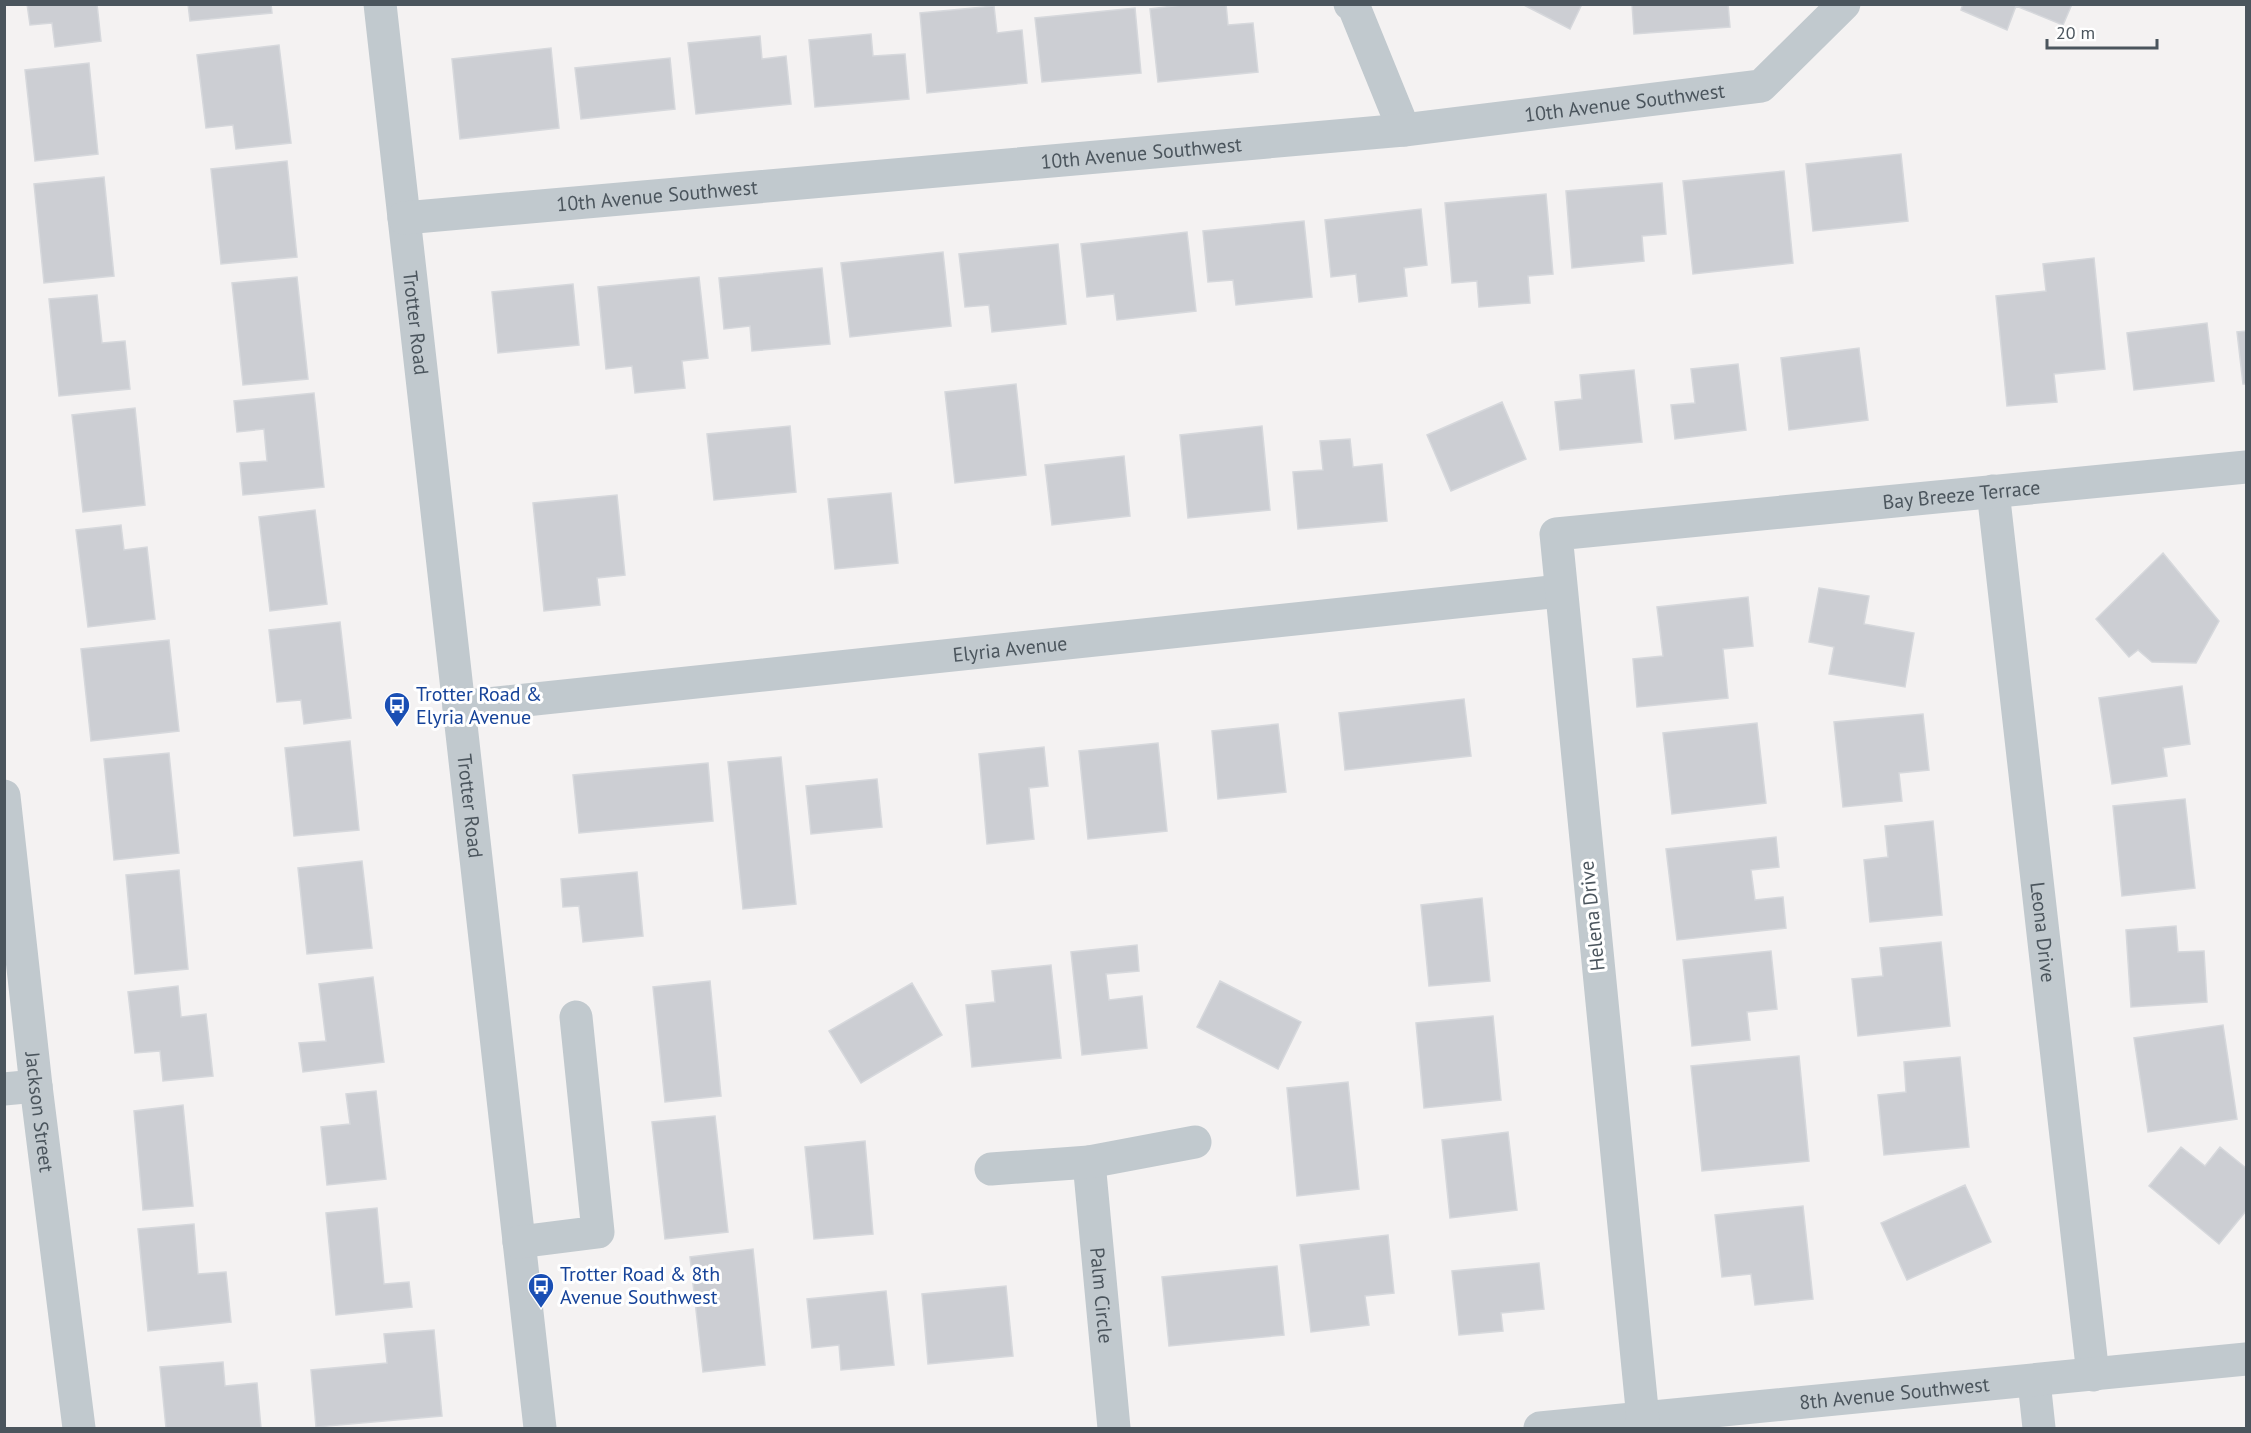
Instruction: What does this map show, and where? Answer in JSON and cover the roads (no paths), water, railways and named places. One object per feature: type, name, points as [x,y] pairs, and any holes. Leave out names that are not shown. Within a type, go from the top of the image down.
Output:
[{"type":"street","name":"Trotter Road","points":[[380,4],[540,1428]]},
{"type":"street","points":[[1350,4],[1354,7],[1404,130]]},
{"type":"street","name":"10th Avenue Southwest","points":[[404,218],[1404,130],[1761,86],[1844,4]]},
{"type":"street","name":"Bay Breeze Terrace","points":[[1677,521],[2247,466]]},
{"type":"street","name":"Leona Drive","points":[[1993,491],[2093,1375]]},
{"type":"street","name":"Helena Drive","points":[[1641,1424],[1556,534],[1677,521]]},
{"type":"street","name":"Elyria Avenue","points":[[459,707],[1560,591]]},
{"type":"street","name":"Jackson Street","points":[[4,796],[20,1088],[79,1428]]},
{"type":"street","points":[[519,1242],[598,1232],[576,1017]]},
{"type":"street","points":[[991,1168],[1089,1162],[1195,1142]]},
{"type":"street","name":"Palm Circle","points":[[1089,1162],[1114,1428]]},
{"type":"street","name":"8th Avenue Southwest","points":[[1540,1428],[1641,1424],[2247,1359]]},
{"type":"street","points":[[2034,1381],[2039,1428]]},
{"type":"place","name":"Trotter Road & Elyria Avenue","points":[[397,728]]},
{"type":"place","name":"Trotter Road & 8th Avenue Southwest","points":[[541,1309]]}]
